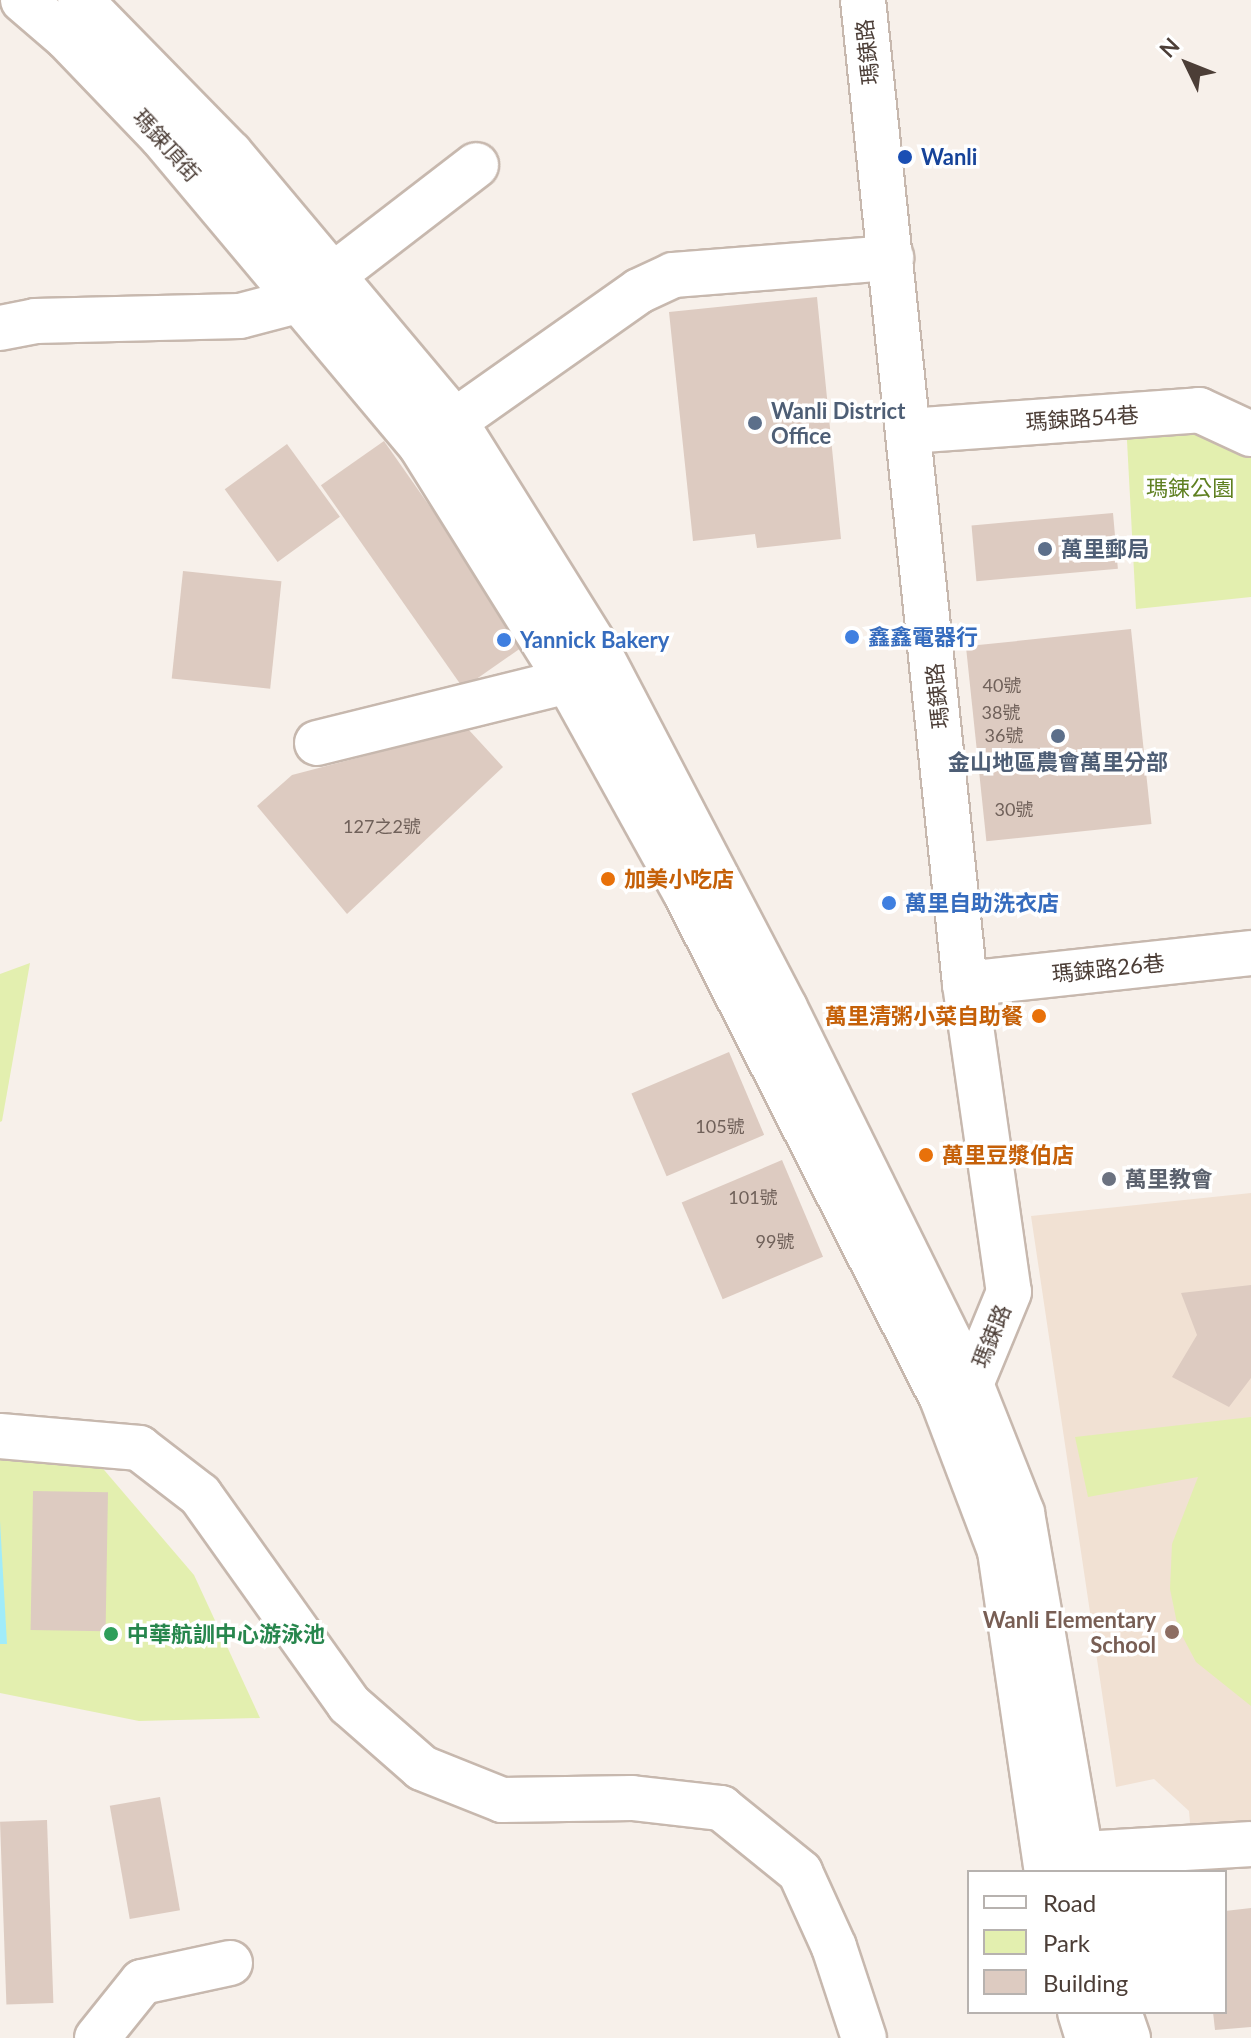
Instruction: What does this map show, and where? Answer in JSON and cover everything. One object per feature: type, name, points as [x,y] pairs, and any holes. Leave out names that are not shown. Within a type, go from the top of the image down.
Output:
[{"type":"street","name":"瑪鋉頂街","points":[[23,0],[67,38],[162,137],[301,300]]},
{"type":"street","name":"瑪鋉頂街","points":[[80,0],[230,153],[337,275]]},
{"type":"street","name":"瑪鋉路","points":[[863,0],[965,984],[1009,1292],[956,1391]]},
{"type":"street","points":[[0,328],[35,321],[240,316],[301,300],[476,165]]},
{"type":"street","points":[[437,433],[639,291],[673,275],[891,258]]},
{"type":"street","name":"瑪鋉路","points":[[337,275],[584,668],[785,1008],[956,1391],[1022,1513],[1063,1863]]},
{"type":"street","name":"瑪鋉路","points":[[301,300],[437,433]]},
{"type":"street","name":"瑪鋉路54巷","points":[[909,431],[1199,410],[1251,434]]},
{"type":"street","points":[[317,743],[584,668]]},
{"type":"street","name":"瑪鋉路26巷","points":[[965,984],[1251,953]]},
{"type":"street","points":[[0,1436],[139,1448],[200,1495],[349,1704],[422,1768],[502,1800],[632,1798],[721,1808],[800,1872],[834,1947],[864,2038]]},
{"type":"street","points":[[1063,1863],[1251,1844]]},
{"type":"street","points":[[97,2038],[142,1982],[230,1963]]},
{"type":"street","points":[[1081,2014],[1088,2038]]},
{"type":"street","points":[[1120,2014],[1128,2038]]},
{"type":"shaded area","name":"Wanli Elementary School","points":[[1251,1193],[1251,1831],[1191,1835],[1189,1811],[1154,1779],[1116,1787],[1031,1216]]},
{"type":"green space","name":"瑪鋉公園","points":[[1126,422],[1216,429],[1251,457],[1251,597],[1136,609]]},
{"type":"green space","points":[[30,963],[2,1121],[0,1122],[0,974]]},
{"type":"green space","points":[[1251,1417],[1251,1706],[1196,1662],[1178,1628],[1170,1589],[1172,1544],[1198,1477],[1088,1497],[1075,1437]]},
{"type":"green space","name":"中華航訓中心游泳池","points":[[0,1460],[99,1464],[194,1575],[260,1718],[139,1721],[0,1693]]},
{"type":"water","points":[[0,1521],[7,1644],[0,1644]]},
{"type":"building","name":"Wanli District Office","points":[[817,297],[841,539],[757,548],[755,534],[693,541],[669,312]]},
{"type":"building","points":[[384,441],[526,644],[463,688],[321,485]]},
{"type":"building","points":[[287,444],[340,517],[278,562],[225,489]]},
{"type":"building","name":"萬里郵局","points":[[1113,513],[1118,569],[976,581],[972,525]]},
{"type":"building","points":[[183,571],[281,581],[270,689],[172,678]]},
{"type":"building","name":"金山地區農會萬里分部","points":[[1131,629],[1151,824],[986,841],[966,646]]},
{"type":"building","points":[[468,729],[503,767],[347,914],[257,806],[292,775]]},
{"type":"building","points":[[729,1052],[764,1135],[667,1176],[631,1093]]},
{"type":"building","points":[[782,1160],[823,1257],[723,1299],[682,1203]]},
{"type":"building","points":[[1251,1285],[1251,1378],[1229,1407],[1172,1377],[1197,1335],[1181,1293]]},
{"type":"building","points":[[33,1491],[108,1492],[106,1631],[31,1630]]},
{"type":"building","points":[[160,1797],[180,1910],[130,1919],[110,1806]]},
{"type":"building","points":[[47,1820],[53,2003],[6,2005],[0,1822]]},
{"type":"building","points":[[1251,1908],[1251,2027],[1215,2030],[1213,2014],[1227,2014],[1227,1911]]},
{"type":"place","name":"Wanli","points":[[905,157]]},
{"type":"place","name":"Wanli District Office","points":[[755,423]]},
{"type":"place","name":"萬里郵局","points":[[1045,549]]},
{"type":"place","name":"鑫鑫電器行","points":[[852,637]]},
{"type":"place","name":"Yannick Bakery","points":[[504,640]]},
{"type":"place","name":"金山地區農會萬里分部","points":[[1058,736]]},
{"type":"place","name":"加美小吃店","points":[[608,879]]},
{"type":"place","name":"萬里自助洗衣店","points":[[889,903]]},
{"type":"place","name":"萬里清粥小菜自助餐","points":[[1039,1016]]},
{"type":"place","name":"萬里豆漿伯店","points":[[926,1155]]},
{"type":"place","name":"萬里教會","points":[[1109,1179]]},
{"type":"place","name":"Wanli Elementary School","points":[[1172,1632]]},
{"type":"place","name":"中華航訓中心游泳池","points":[[111,1634]]}]
